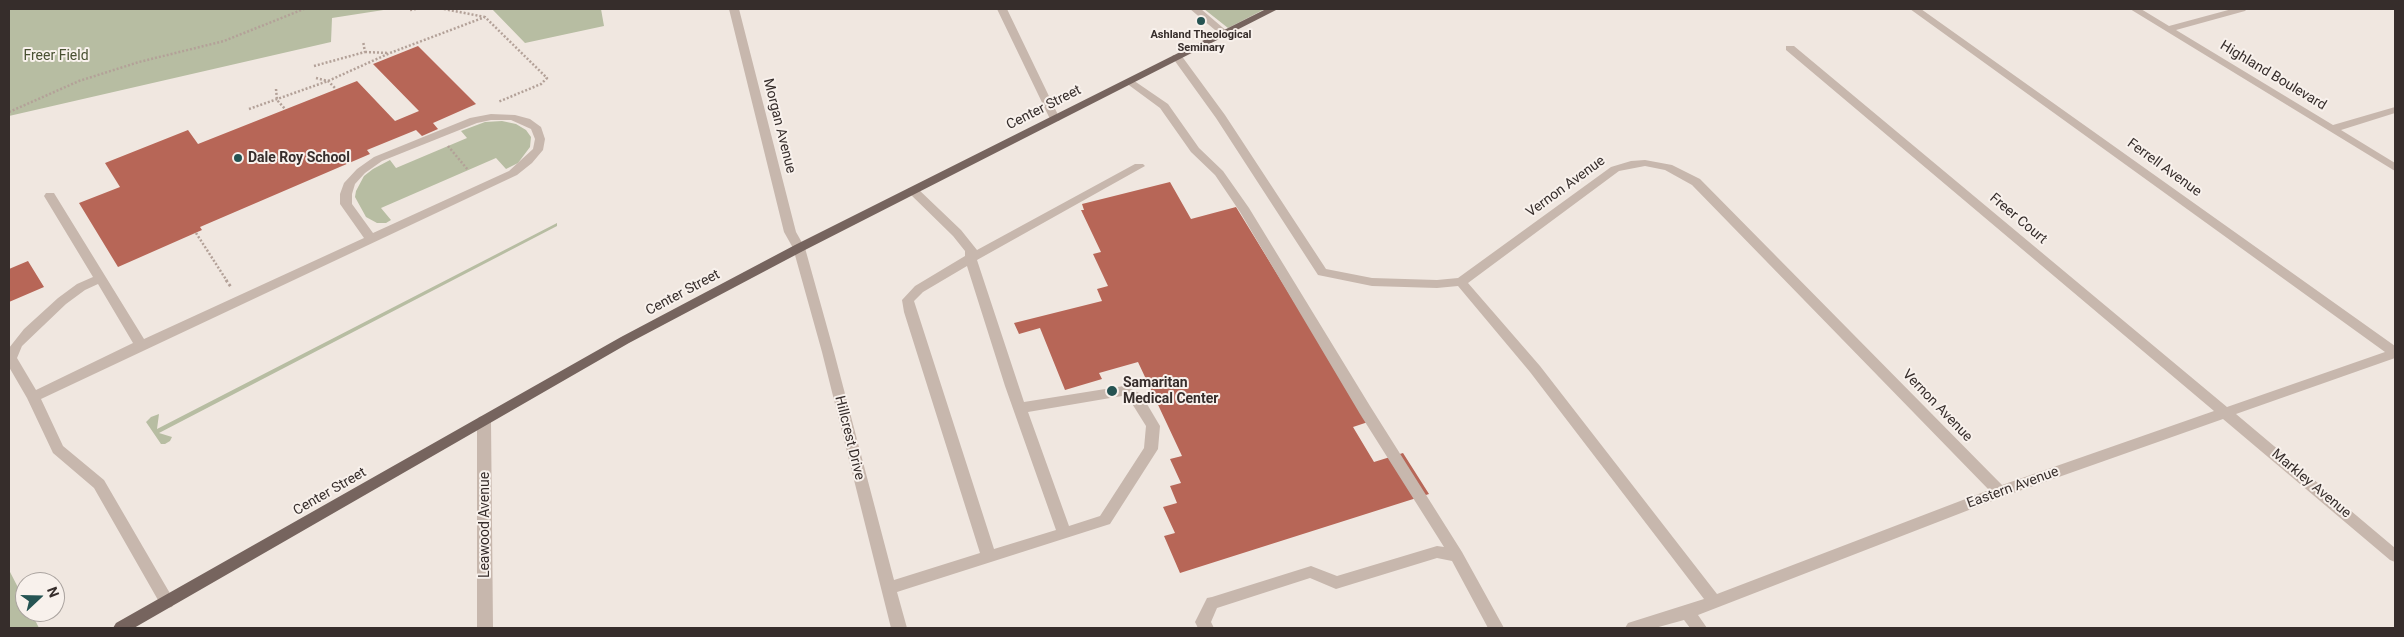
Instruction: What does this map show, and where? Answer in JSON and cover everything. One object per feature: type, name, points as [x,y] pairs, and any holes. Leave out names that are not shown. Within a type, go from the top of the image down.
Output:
[{"type":"main road","name":"Center Street","points":[[121,628],[625,340],[799,248],[1272,9]]},
{"type":"street","name":"Morgan Avenue","points":[[734,9],[790,232],[799,248]]},
{"type":"street","points":[[1002,9],[1055,119]]},
{"type":"street","points":[[1194,9],[1224,33]]},
{"type":"street","name":"Ferrell Avenue","points":[[1915,9],[2395,352]]},
{"type":"street","name":"Highland Boulevard","points":[[2136,9],[2395,168]]},
{"type":"street","points":[[2169,29],[2242,9]]},
{"type":"street","name":"Freer Court","points":[[1790,48],[2227,412]]},
{"type":"street","points":[[1177,57],[1221,117],[1322,272],[1372,282],[1437,284],[1461,282],[1541,376],[1714,602]]},
{"type":"street","points":[[1130,81],[1164,106],[1196,150],[1219,173],[1245,211],[1365,410],[1457,556],[1496,628]]},
{"type":"street","points":[[2333,129],[2395,110]]},
{"type":"street","points":[[33,397],[513,173],[528,162],[538,150],[540,139],[536,127],[526,121],[511,117],[492,117],[474,120],[378,159],[361,171],[350,183],[346,194],[346,204],[371,239]]},
{"type":"street","name":"Vernon Avenue","points":[[1461,282],[1615,169],[1631,164],[1645,163],[1668,168],[1696,182],[2000,492]]},
{"type":"street","points":[[989,557],[910,312],[908,300],[919,289],[971,258],[1140,166]]},
{"type":"street","points":[[913,190],[965,242],[970,250],[1020,408],[1064,533]]},
{"type":"street","points":[[50,196],[102,278],[141,345]]},
{"type":"street","name":"Hillcrest Drive","points":[[799,248],[899,628]]},
{"type":"street","points":[[102,278],[81,287],[62,301],[28,332],[10,357],[33,397],[58,449],[99,484],[167,602]]},
{"type":"street","name":"Eastern Avenue","points":[[1633,628],[1687,612],[2000,492],[2395,352]]},
{"type":"street","points":[[890,588],[1105,520],[1151,449],[1153,426],[1136,398],[1124,390],[1020,408]]},
{"type":"street","name":"Markley Avenue","points":[[2227,412],[2395,556]]},
{"type":"street","name":"Leawood Avenue","points":[[484,421],[485,628]]},
{"type":"street","points":[[1206,628],[1203,622],[1212,603],[1311,572],[1336,583],[1437,552],[1457,556]]},
{"type":"street","points":[[1687,612],[1700,628]]},
{"type":"path","points":[[9,112],[79,81],[139,62],[224,41],[304,9]]},
{"type":"path","points":[[410,10],[416,9]]},
{"type":"path","points":[[444,9],[485,17],[547,78],[541,84],[497,103]]},
{"type":"path","points":[[314,66],[365,52],[390,53],[485,17]]},
{"type":"path","points":[[363,41],[365,52]]},
{"type":"path","points":[[249,109],[328,81],[385,58],[390,53]]},
{"type":"path","points":[[316,78],[328,81],[336,89]]},
{"type":"path","points":[[276,89],[277,100],[285,110]]},
{"type":"path","points":[[438,135],[468,170]]},
{"type":"path","points":[[196,233],[239,300]]},
{"type":"green space","name":"Freer Field","points":[[9,9],[390,9],[332,18],[331,42],[9,116]]},
{"type":"green space","points":[[492,9],[601,9],[604,26],[525,43]]},
{"type":"green space","points":[[1204,9],[1265,9],[1228,28]]},
{"type":"green space","points":[[502,121],[516,124],[526,130],[531,137],[530,147],[518,163],[506,169],[496,158],[381,208],[391,220],[386,223],[377,223],[366,217],[355,197],[364,176],[373,169],[390,160],[396,168],[467,138],[461,131],[485,122]]},
{"type":"green space","points":[[557,223],[557,226],[159,433],[172,437],[165,444],[161,444],[146,422],[151,417],[159,414],[157,429]]},
{"type":"green space","points":[[9,570],[15,582],[15,622],[36,622],[39,628],[9,628]]},
{"type":"building","name":"Dale Roy School","points":[[418,46],[476,104],[433,123],[438,129],[422,136],[416,130],[367,150],[370,154],[200,227],[202,230],[118,267],[79,203],[120,187],[105,163],[188,130],[198,144],[357,81],[395,121],[419,111],[373,64]]},
{"type":"building","points":[[1170,182],[1191,219],[1236,207],[1368,422],[1353,427],[1374,462],[1403,453],[1429,494],[1180,573],[1164,536],[1175,533],[1163,507],[1177,503],[1170,486],[1181,483],[1170,459],[1182,456],[1138,362],[1099,373],[1102,379],[1065,390],[1040,328],[1019,334],[1014,323],[1102,301],[1097,289],[1108,286],[1093,254],[1101,252],[1081,210],[1084,210],[1082,204]]},
{"type":"building","points":[[28,261],[44,287],[9,302],[9,269]]},
{"type":"place","name":"Ashland Theological Seminary","points":[[1201,21]]},
{"type":"place","name":"Dale Roy School","points":[[238,158]]},
{"type":"place","name":"Samaritan Medical Center","points":[[1112,391]]}]
